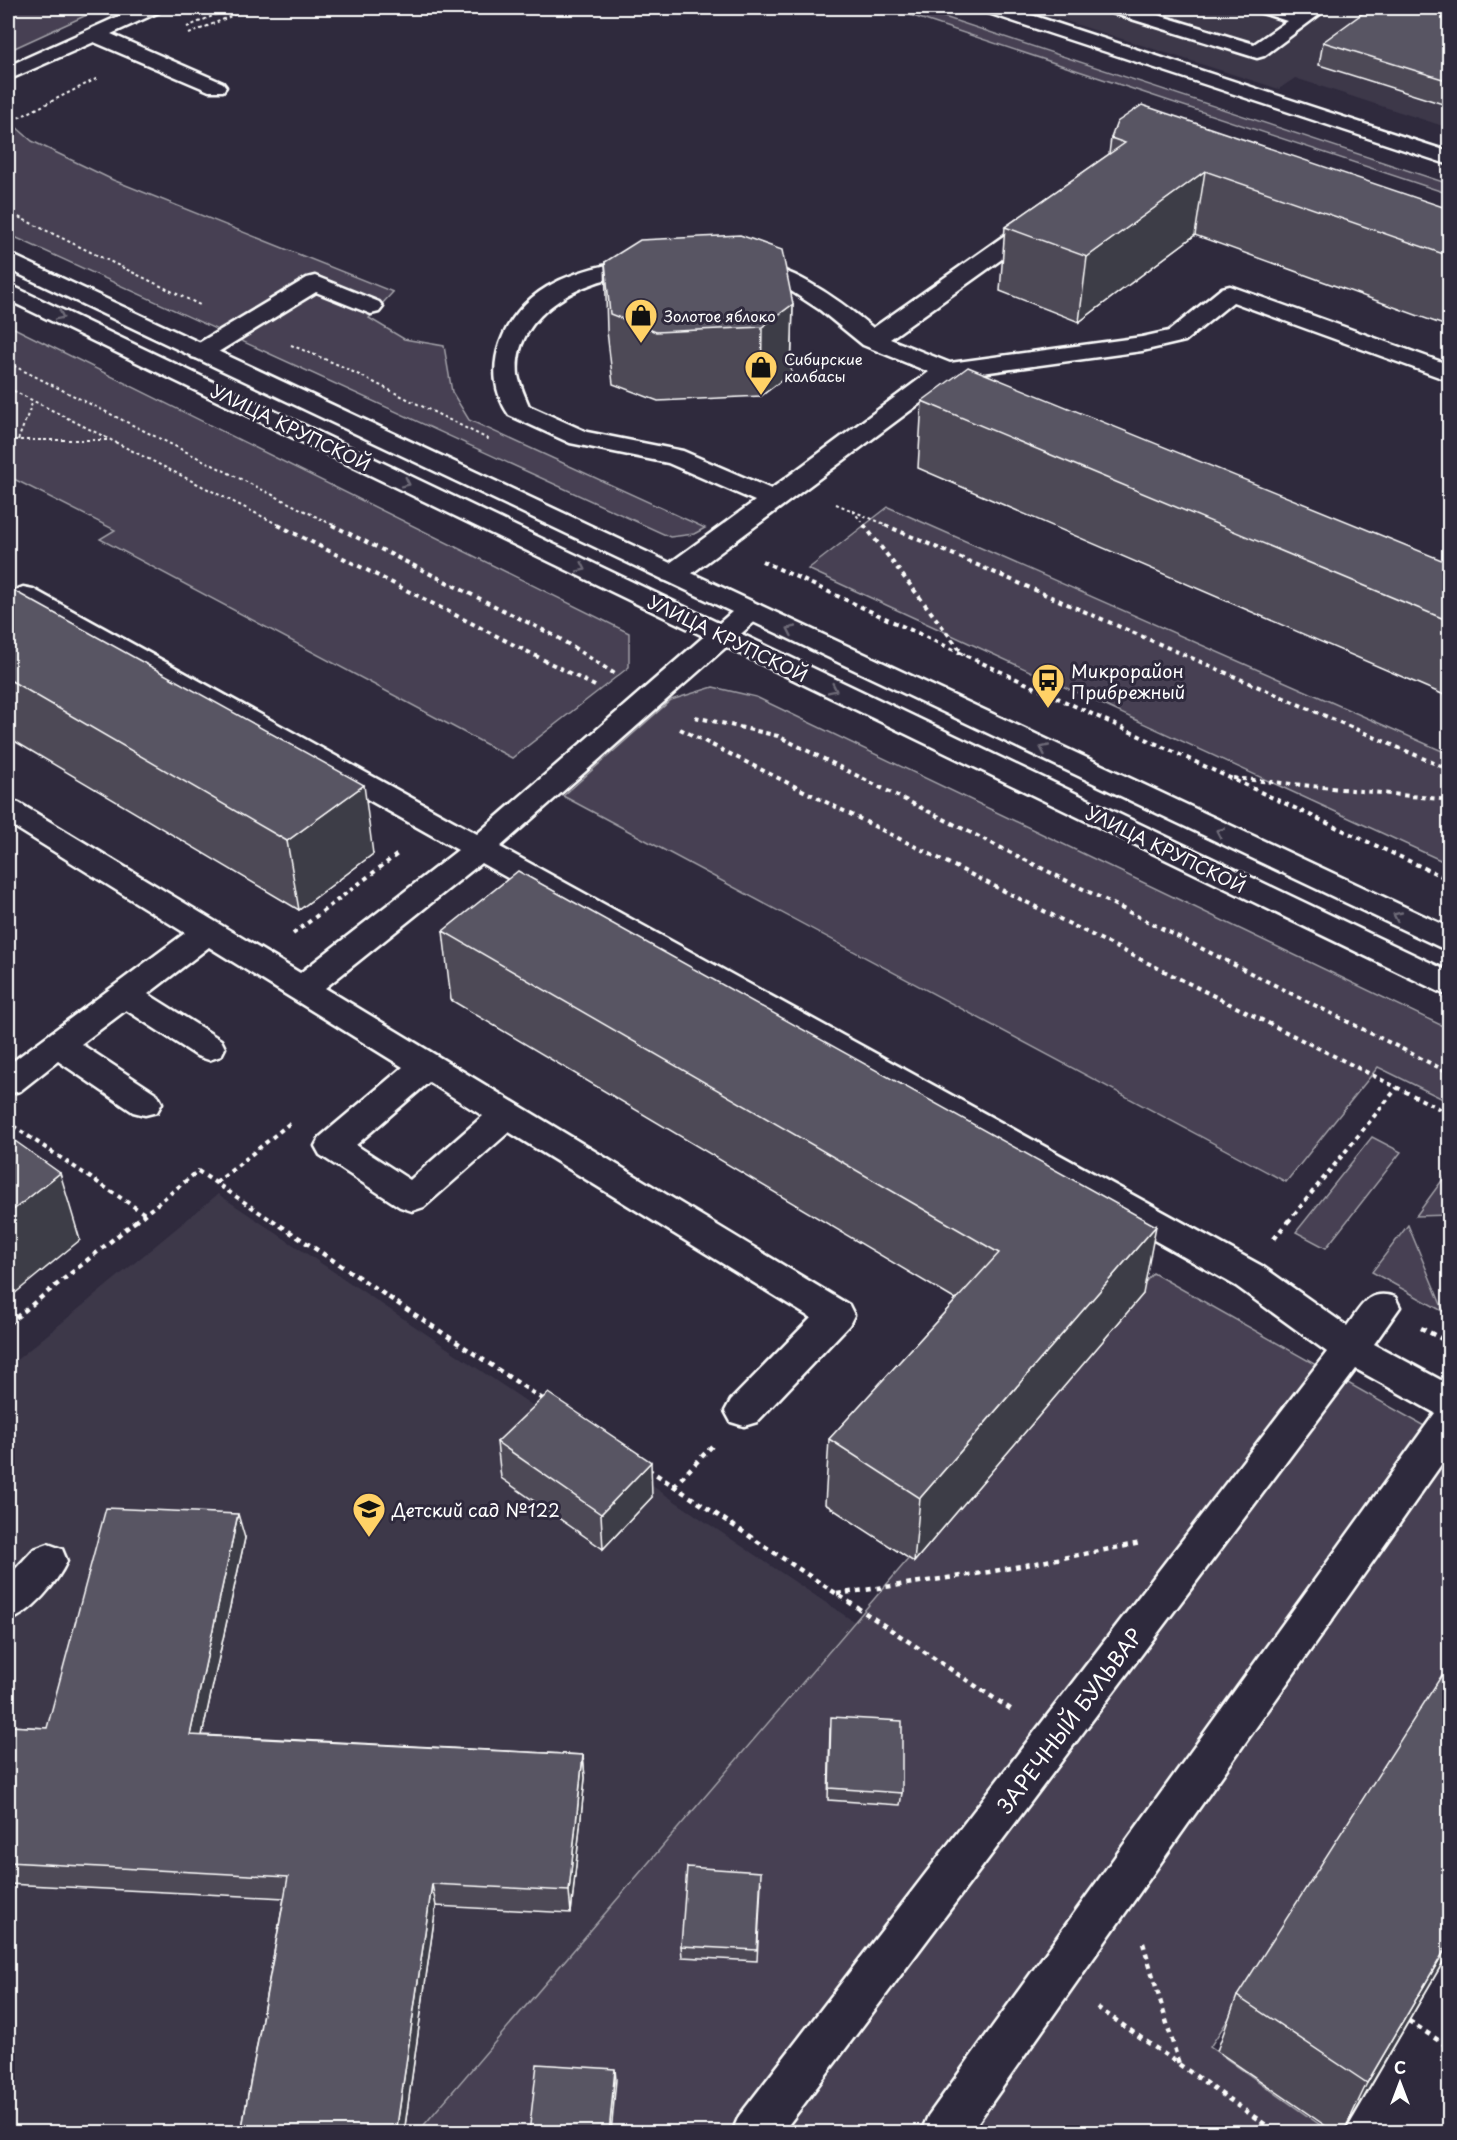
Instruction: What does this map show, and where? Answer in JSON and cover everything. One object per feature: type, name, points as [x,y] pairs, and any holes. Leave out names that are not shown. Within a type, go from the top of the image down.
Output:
[{"type":"main road","points":[[8,74],[152,8]]},
{"type":"main road","points":[[992,8],[1449,159]]},
{"type":"main road","points":[[1116,8],[1257,52],[1311,13]]},
{"type":"main road","points":[[1266,8],[1311,13]]},
{"type":"main road","points":[[93,34],[216,87]]},
{"type":"main road","points":[[8,84],[52,53]]},
{"type":"main road","points":[[872,340],[1057,210]]},
{"type":"main road","name":"УЛИЦА КРУПСКОЙ","points":[[8,260],[1449,941]]},
{"type":"main road","points":[[667,264],[625,267],[573,281],[540,300],[513,334],[505,372],[518,410],[579,438],[627,449],[674,456],[784,492]]},
{"type":"main road","points":[[719,266],[749,270],[793,283],[824,299],[872,340],[991,389]]},
{"type":"main road","points":[[201,352],[315,284],[371,307]]},
{"type":"main road","name":"УЛИЦА КРУПСКОЙ","points":[[8,291],[1449,986]]},
{"type":"main road","points":[[673,574],[947,371],[1142,344],[1177,336],[1230,293],[1449,374]]},
{"type":"main road","points":[[8,604],[23,595],[480,848],[1249,1276],[1350,1349],[1449,1402]]},
{"type":"main road","points":[[302,988],[480,848],[750,611]]},
{"type":"main road","points":[[8,810],[836,1315],[744,1412]]},
{"type":"main road","points":[[8,1082],[208,931]]},
{"type":"main road","points":[[124,994],[209,1048]]},
{"type":"main road","points":[[57,1044],[145,1102]]},
{"type":"main road","points":[[427,1065],[332,1146],[412,1198],[507,1114]]},
{"type":"main road","name":"ЗАРЕЧНЫЙ БУЛЬВАР","points":[[755,2133],[1382,1307]]},
{"type":"main road","points":[[944,2133],[1449,1422]]},
{"type":"main road","points":[[8,1604],[48,1561]]},
{"type":"path","points":[[182,38],[250,8]]},
{"type":"path","points":[[8,123],[101,77]]},
{"type":"path","points":[[8,212],[244,326],[341,366],[498,444]]},
{"type":"path","points":[[8,363],[557,637],[644,702],[704,720],[778,736],[1449,1073]]},
{"type":"path","points":[[8,388],[644,702],[1449,1114]]},
{"type":"path","points":[[18,440],[33,401]]},
{"type":"path","points":[[8,440],[110,440]]},
{"type":"path","points":[[784,492],[853,511],[1449,770]]},
{"type":"path","points":[[853,511],[965,655]]},
{"type":"path","points":[[718,541],[1449,880]]},
{"type":"path","points":[[1229,778],[1449,800]]},
{"type":"path","points":[[289,936],[436,824]]},
{"type":"path","points":[[1269,1245],[1398,1088]]},
{"type":"path","points":[[8,1122],[145,1214]]},
{"type":"path","points":[[8,1324],[198,1171],[546,1402]]},
{"type":"path","points":[[1382,1307],[1449,1343]]},
{"type":"path","points":[[674,1486],[744,1412]]},
{"type":"path","points":[[644,1467],[1055,1738]]},
{"type":"path","points":[[837,1594],[989,1572],[1213,1530]]},
{"type":"path","points":[[1124,1879],[1179,2064]]},
{"type":"path","points":[[1055,1977],[1276,2133]]},
{"type":"path","points":[[1409,2021],[1449,2048]]},
{"type":"shaded area","points":[[8,8],[102,8],[8,51]]},
{"type":"shaded area","points":[[889,8],[917,8],[1449,184],[1449,194]]},
{"type":"shaded area","points":[[1025,8],[1449,8],[1449,128],[1295,78],[1279,89]]},
{"type":"shaded area","points":[[15,126],[32,141],[113,180],[393,292],[369,318],[404,339],[444,346],[452,392],[469,420],[705,528],[694,534],[670,537],[8,234],[8,129]]},
{"type":"shaded area","points":[[8,325],[629,633],[629,667],[512,758],[100,539],[115,530],[8,476]]},
{"type":"shaded area","points":[[888,507],[1449,754],[1449,864],[808,569]]},
{"type":"shaded area","points":[[713,687],[756,697],[1449,1029],[1449,1102],[1378,1067],[1286,1182],[563,796],[671,700]]},
{"type":"shaded area","points":[[1372,1137],[1401,1152],[1326,1248],[1296,1232]]},
{"type":"shaded area","points":[[1446,1175],[1449,1177],[1449,1215],[1416,1216]]},
{"type":"shaded area","name":"Детский сад №122","points":[[218,1194],[984,1709],[648,2132],[8,2132],[8,1367]]},
{"type":"shaded area","points":[[1408,1225],[1444,1312],[1372,1272]]},
{"type":"shaded area","points":[[1153,1273],[1449,1440],[1449,1685],[1210,2047],[1330,2132],[418,2132]]},
{"type":"building","points":[[1370,8],[1449,8],[1449,81],[1323,42]]},
{"type":"building","points":[[1142,105],[1449,209],[1449,256],[1205,171],[1087,257],[1005,227],[1125,143],[1111,138],[1117,122]]},
{"type":"building","points":[[740,235],[782,250],[793,304],[762,327],[656,332],[610,314],[605,262],[640,240]]},
{"type":"building","points":[[968,367],[1449,563],[1449,621],[922,401]]},
{"type":"building","points":[[9,588],[364,785],[287,841],[8,679]]},
{"type":"building","points":[[518,871],[1156,1226],[920,1498],[829,1439],[999,1253],[443,931]]},
{"type":"building","points":[[8,1136],[60,1173],[8,1214]]},
{"type":"building","points":[[548,1393],[651,1462],[601,1514],[497,1442]]},
{"type":"building","points":[[106,1508],[238,1514],[190,1735],[583,1755],[569,1891],[432,1884],[396,2133],[241,2133],[288,1877],[8,1862],[8,1726],[47,1728]]},
{"type":"building","points":[[1449,1664],[1449,1943],[1367,2083],[1237,1996]]},
{"type":"building","points":[[831,1717],[902,1721],[902,1793],[829,1788]]},
{"type":"building","points":[[687,1867],[761,1872],[757,1950],[681,1946]]},
{"type":"building","points":[[537,2064],[615,2069],[609,2133],[529,2133]]},
{"type":"place","name":"Золотое яблоко","points":[[641,344]]},
{"type":"place","name":"Сибирские колбасы","points":[[761,396]]},
{"type":"place","name":"Микрорайон Прибрежный","points":[[1048,709]]},
{"type":"place","name":"Детский сад №122","points":[[369,1538]]}]
